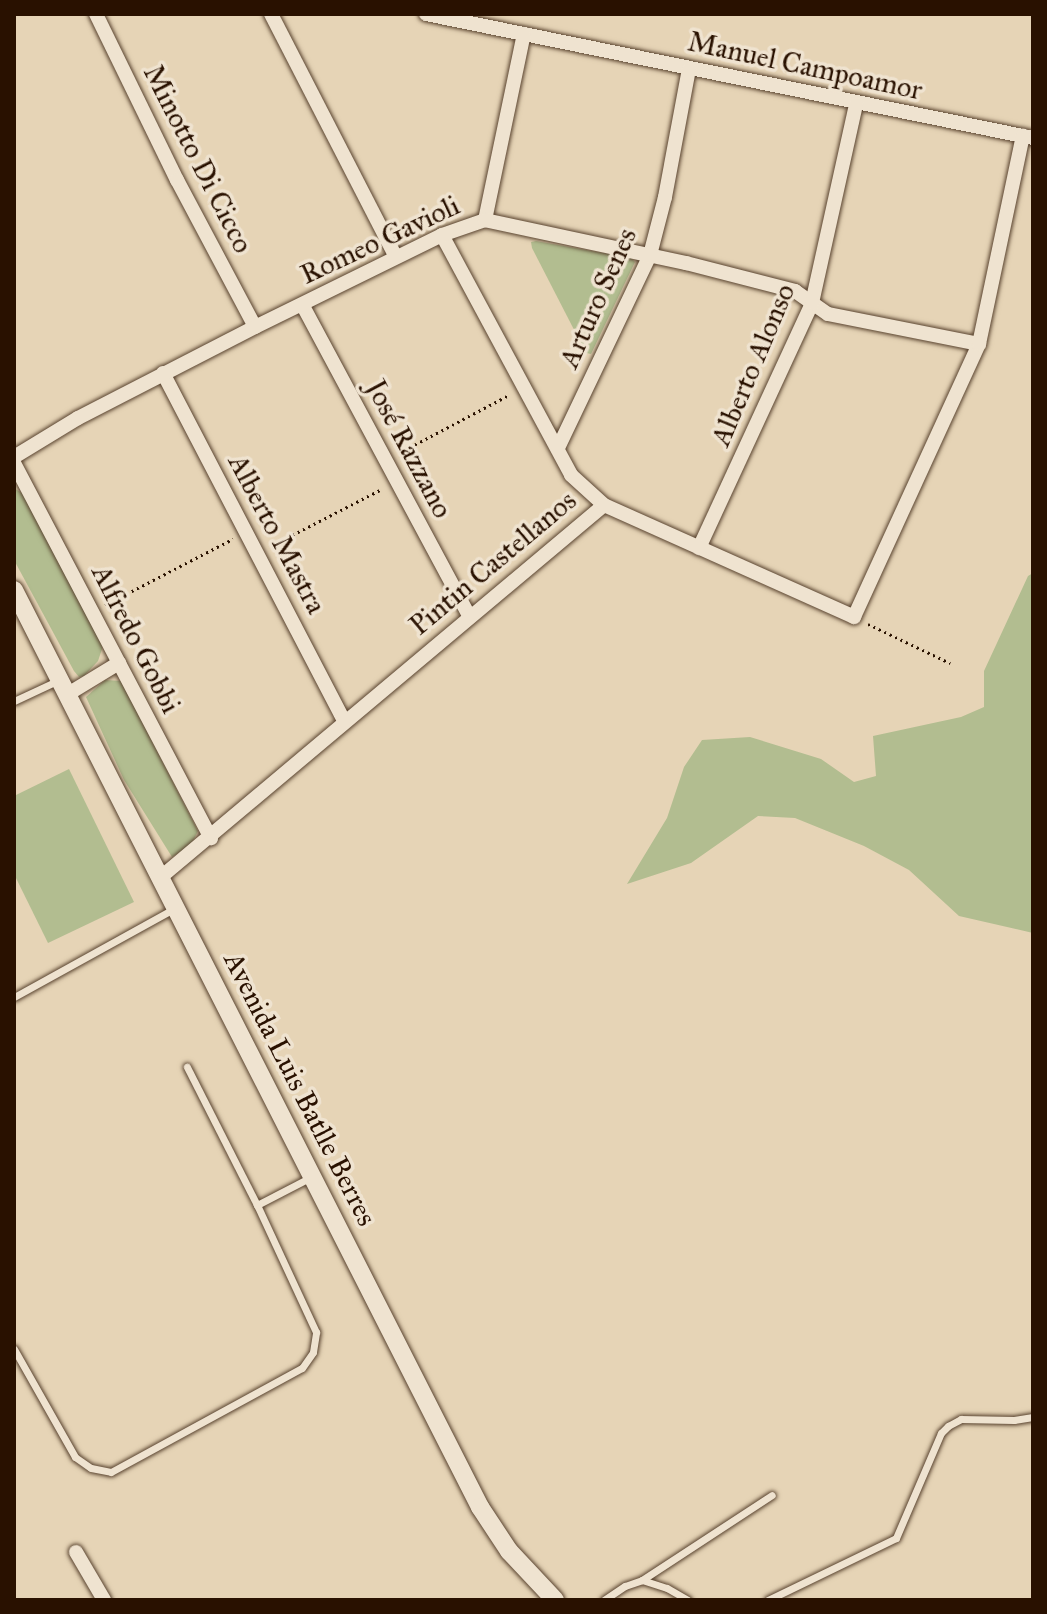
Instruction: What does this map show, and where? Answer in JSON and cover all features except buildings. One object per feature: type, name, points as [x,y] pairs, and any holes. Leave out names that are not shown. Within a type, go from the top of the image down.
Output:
[{"type":"main road","name":"Avenida Luis Batlle Berres","points":[[14,590],[480,1507],[509,1551],[555,1600]]},
{"type":"street","name":"Minotto Di Cicco","points":[[96,14],[177,180],[255,327]]},
{"type":"street","points":[[271,14],[396,257]]},
{"type":"street","name":"Manuel Campoamor","points":[[426,14],[1028,137]]},
{"type":"street","points":[[485,220],[524,34]]},
{"type":"street","name":"Arturo Senes","points":[[558,448],[650,255],[665,197],[689,69]]},
{"type":"street","name":"Alberto Alonso","points":[[699,548],[812,303],[856,104]]},
{"type":"street","points":[[854,617],[979,344],[1028,137]]},
{"type":"street","name":"Romeo Gavioli","points":[[14,460],[163,373],[442,235],[485,220],[650,255],[795,291],[828,314],[979,344]]},
{"type":"street","points":[[442,235],[571,475],[604,505]]},
{"type":"street","name":"José Razzano","points":[[303,306],[469,616]]},
{"type":"street","name":"Alberto Mastra","points":[[163,373],[344,720]]},
{"type":"street","name":"Alfredo Gobbi","points":[[14,460],[211,838]]},
{"type":"street","name":"Pintin Castellanos","points":[[161,877],[211,838],[344,720],[604,505],[854,617]]},
{"type":"street","points":[[64,687],[119,663]]},
{"type":"street","points":[[76,1552],[104,1600]]},
{"type":"lane","points":[[14,701],[64,687]]},
{"type":"lane","points":[[14,997],[177,907]]},
{"type":"lane","points":[[14,1349],[75,1457],[91,1468],[111,1472],[302,1368],[313,1352],[316,1332],[257,1205],[187,1067]]},
{"type":"lane","points":[[257,1205],[313,1176]]},
{"type":"lane","points":[[768,1600],[896,1538],[941,1433],[948,1426],[961,1419],[1014,1420],[1033,1417]]},
{"type":"lane","points":[[604,1600],[625,1586],[642,1580],[772,1495]]},
{"type":"lane","points":[[642,1580],[688,1600]]},
{"type":"path","points":[[385,460],[523,388]]},
{"type":"path","points":[[258,553],[396,482]]},
{"type":"path","points":[[93,609],[247,531]]},
{"type":"path","points":[[854,617],[950,663]]},
{"type":"green space","points":[[531,242],[631,258],[635,262],[591,354],[586,353],[532,248]]},
{"type":"green space","points":[[14,488],[25,495],[103,646],[98,661],[84,676],[79,677],[74,671],[14,560]]},
{"type":"green space","points":[[1033,573],[1033,933],[959,916],[909,870],[864,846],[795,818],[758,816],[691,863],[627,884],[667,818],[684,767],[702,740],[750,737],[821,759],[854,782],[876,776],[873,736],[961,717],[984,707],[984,671],[1028,576]]},
{"type":"green space","points":[[105,680],[121,681],[198,831],[191,845],[172,857],[124,780],[86,697]]},
{"type":"green space","points":[[69,769],[134,902],[48,943],[14,874],[14,796]]}]
